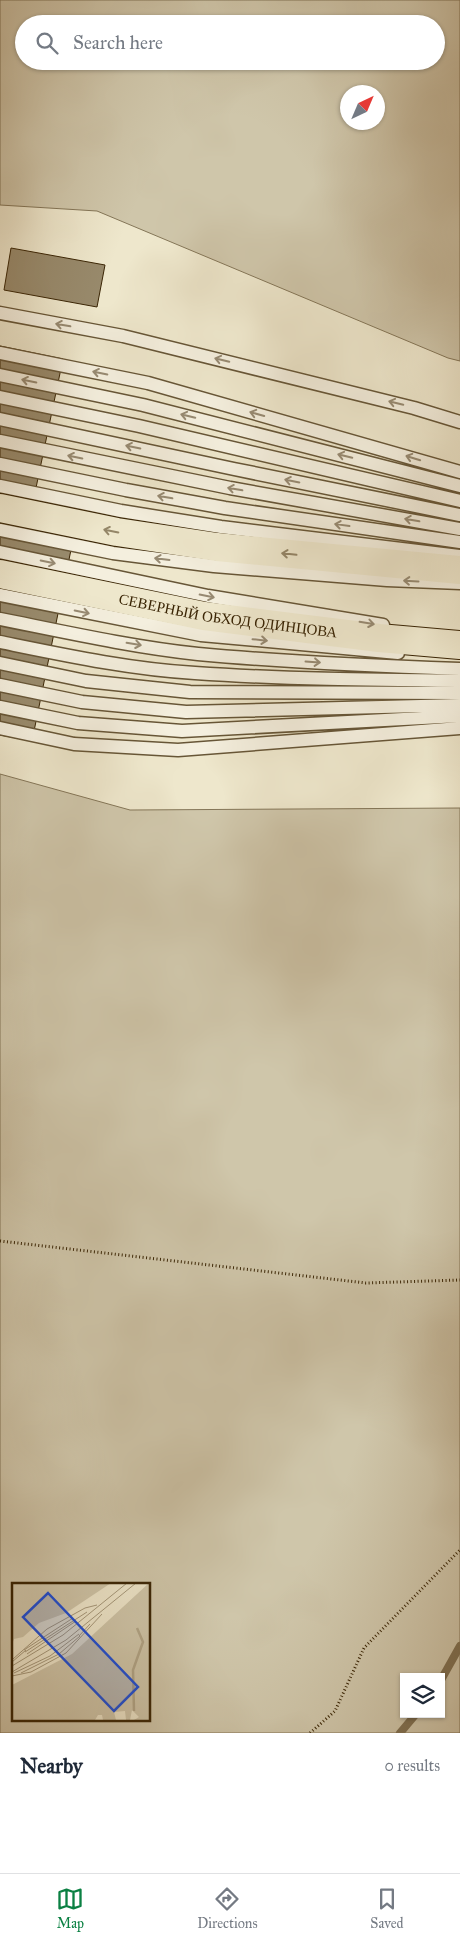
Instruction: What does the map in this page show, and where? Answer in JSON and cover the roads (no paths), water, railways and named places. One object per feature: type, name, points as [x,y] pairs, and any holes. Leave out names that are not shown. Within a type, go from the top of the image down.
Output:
[{"type":"highway","points":[[0,508],[117,532],[218,547],[460,570]]},
{"type":"highway","name":"СЕВЕРНЫЙ ОБХОД ОДИНЦОВА","points":[[0,574],[204,616],[379,638],[460,645]]},
{"type":"lane","points":[[0,313],[123,336],[405,405],[460,422]]},
{"type":"lane","points":[[0,353],[148,383],[460,472]]},
{"type":"lane","points":[[0,376],[143,405],[460,486]]},
{"type":"lane","points":[[0,398],[139,426],[460,500]]},
{"type":"lane","points":[[0,419],[234,469],[460,514]]},
{"type":"lane","points":[[0,441],[230,488],[460,529]]},
{"type":"lane","points":[[0,464],[225,508],[460,542]]},
{"type":"lane","points":[[0,486],[122,511],[221,527],[460,556]]},
{"type":"lane","points":[[0,530],[113,553],[214,566],[387,580],[460,583]]},
{"type":"lane","points":[[0,552],[208,596],[405,628],[460,633]]},
{"type":"lane","points":[[0,595],[201,635],[414,654]]},
{"type":"lane","points":[[0,618],[95,638],[197,654],[375,666],[460,669]]},
{"type":"lane","points":[[0,642],[91,660],[193,673],[372,680],[460,681]]},
{"type":"lane","points":[[432,655],[460,657]]},
{"type":"lane","points":[[0,663],[86,681],[190,692],[460,693]]},
{"type":"lane","points":[[0,685],[82,702],[186,712],[460,704]]},
{"type":"lane","points":[[0,707],[78,723],[182,731],[460,716]]},
{"type":"lane","points":[[0,728],[74,744],[178,750],[460,728]]},
{"type":"waterway","points":[[445,1673],[460,1646]]},
{"type":"waterway","points":[[400,1733],[413,1718]]}]
